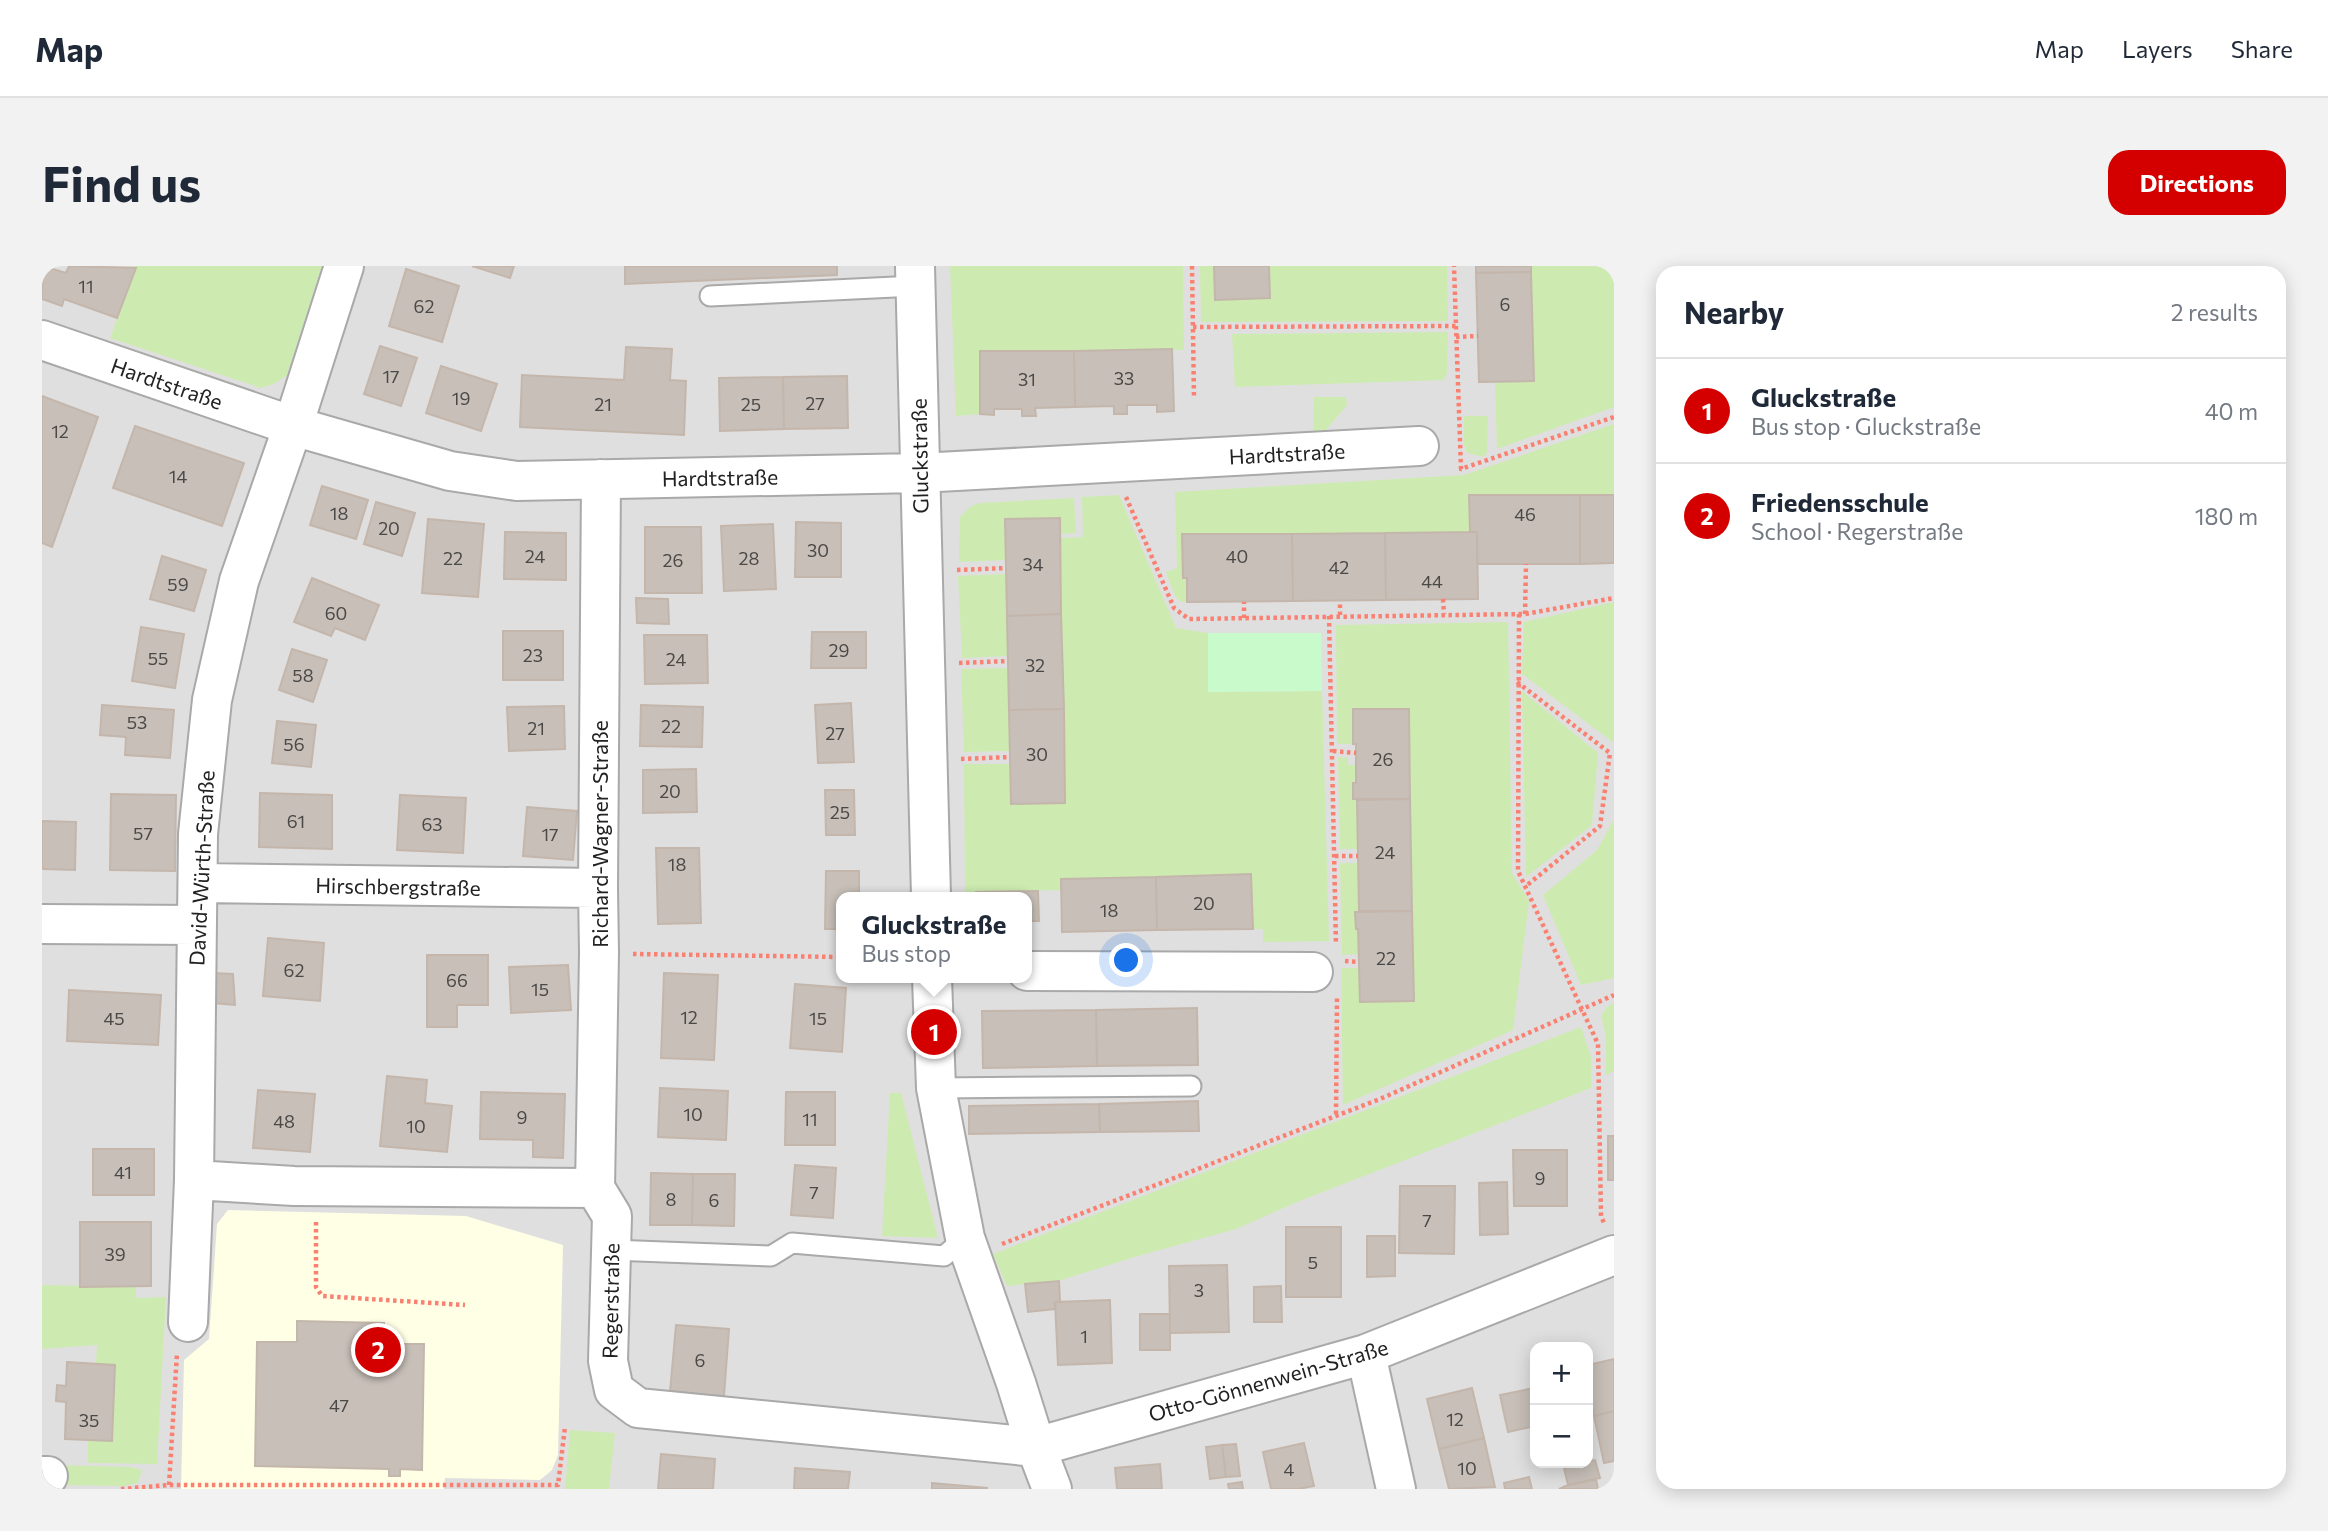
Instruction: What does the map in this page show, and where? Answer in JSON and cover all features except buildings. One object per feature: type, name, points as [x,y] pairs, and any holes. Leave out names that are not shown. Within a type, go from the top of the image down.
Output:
[{"type":"street","name":"David-Würth-Straße","points":[[183,1337],[194,1180],[198,834],[212,699],[239,580],[293,426],[344,266]]},
{"type":"street","name":"Gluckstraße","points":[[915,276],[931,892]]},
{"type":"street","name":"Hardtstraße","points":[[42,340],[293,426],[450,471],[517,481],[919,473],[1419,446]]},
{"type":"street","name":"Richard-Wagner-Straße","points":[[595,1188],[601,479]]},
{"type":"street","name":"Hirschbergstraße","points":[[198,883],[598,888]]},
{"type":"street","points":[[42,924],[197,925]]},
{"type":"street","points":[[1032,971],[1329,972]]},
{"type":"street","points":[[932,983],[936,1088],[1016,1383],[1052,1489]]},
{"type":"street","points":[[194,1180],[294,1186],[595,1188]]},
{"type":"street","name":"Regerstraße","points":[[595,1188],[612,1216],[608,1361],[614,1390],[638,1409],[1036,1447]]},
{"type":"street","name":"Otto-Gönnenwein-Straße","points":[[1036,1447],[1366,1354],[1609,1239]]},
{"type":"street","points":[[1366,1354],[1396,1489]]},
{"type":"lane","points":[[710,296],[915,276]]},
{"type":"lane","points":[[936,1088],[1191,1086]]},
{"type":"lane","points":[[611,1250],[771,1256],[792,1243],[944,1256],[978,1242]]},
{"type":"path","points":[[1192,266],[1194,398]]},
{"type":"path","points":[[1454,266],[1461,468],[1614,417]]},
{"type":"path","points":[[1193,327],[1456,326]]},
{"type":"path","points":[[1456,337],[1478,336]]},
{"type":"path","points":[[1125,489],[1126,497],[1174,608],[1189,619],[1522,614],[1614,598]]},
{"type":"path","points":[[1526,564],[1517,682],[1518,871],[1598,1044],[1601,1216],[1609,1239]]},
{"type":"path","points":[[953,570],[1006,568]]},
{"type":"path","points":[[1443,599],[1444,614]]},
{"type":"path","points":[[1340,601],[1340,615]]},
{"type":"path","points":[[1244,602],[1244,618]]},
{"type":"path","points":[[1329,617],[1335,856],[1329,972],[1336,1114]]},
{"type":"path","points":[[954,663],[1008,661]]},
{"type":"path","points":[[1517,682],[1612,754],[1600,827],[1526,886]]},
{"type":"path","points":[[1333,751],[1356,753]]},
{"type":"path","points":[[956,759],[1010,757]]},
{"type":"path","points":[[1335,856],[1358,856]]},
{"type":"path","points":[[632,954],[836,957]]},
{"type":"path","points":[[978,1242],[1074,1217],[1380,1099],[1614,995]]},
{"type":"path","points":[[316,1219],[316,1287],[322,1296],[465,1305]]},
{"type":"path","points":[[169,1485],[183,1337]]},
{"type":"path","points":[[121,1489],[169,1485],[558,1485],[565,1427]]},
{"type":"shaded area","points":[[42,266],[1614,266],[1614,1489],[42,1489]]},
{"type":"shaded area","points":[[228,1210],[466,1216],[563,1245],[558,1455],[552,1470],[540,1480],[445,1478],[444,1489],[181,1489],[184,1360],[209,1339],[217,1224]]},
{"type":"green space","points":[[131,266],[322,266],[287,375],[274,384],[261,388],[110,338],[136,268]]},
{"type":"green space","points":[[950,266],[1183,266],[1184,350],[980,351],[980,414],[956,416]]},
{"type":"green space","points":[[1200,266],[1214,266],[1216,300],[1270,298],[1269,266],[1447,266],[1448,321],[1201,322]]},
{"type":"green space","points":[[1531,266],[1614,266],[1614,407],[1497,449],[1495,382],[1534,380]]},
{"type":"green space","points":[[1448,332],[1447,373],[1444,380],[1235,387],[1232,334]]},
{"type":"green space","points":[[1314,397],[1346,397],[1347,405],[1320,437],[1313,434]]},
{"type":"green space","points":[[1464,416],[1488,416],[1487,452],[1484,457],[1467,453],[1464,444]]},
{"type":"green space","points":[[1614,424],[1614,495],[1470,495],[1470,532],[1183,534],[1183,577],[1187,578],[1187,602],[1181,602],[1175,596],[1166,572],[1177,568],[1175,492],[1464,475]]},
{"type":"green space","points":[[1119,495],[1176,628],[1208,633],[1208,692],[1322,691],[1329,941],[1263,942],[1263,929],[1253,929],[1251,874],[1062,890],[965,892],[964,764],[1010,764],[1012,804],[1065,803],[1060,538],[1083,537],[1082,497]]},
{"type":"green space","points":[[1074,498],[1076,533],[1060,534],[1059,518],[1005,519],[1006,560],[959,562],[960,517],[971,506],[980,503]]},
{"type":"green space","points":[[1006,574],[1008,656],[962,658],[958,576]]},
{"type":"green space","points":[[1614,602],[1614,743],[1522,674],[1524,622]]},
{"type":"green space","points":[[1508,622],[1512,873],[1529,901],[1513,1030],[1343,1105],[1341,968],[1359,968],[1360,1002],[1414,1000],[1409,709],[1353,709],[1353,744],[1337,744],[1336,625]]},
{"type":"green space","points":[[1208,633],[1321,633],[1322,691],[1208,692]]},
{"type":"green space","points":[[1008,668],[1010,751],[964,752],[961,669]]},
{"type":"green space","points":[[1522,691],[1598,753],[1592,825],[1526,877]]},
{"type":"green space","points":[[1338,757],[1348,758],[1348,765],[1356,765],[1353,799],[1357,800],[1358,849],[1340,849]]},
{"type":"green space","points":[[1614,819],[1614,978],[1581,985],[1543,895],[1597,850]]},
{"type":"green space","points":[[1340,863],[1358,863],[1359,911],[1355,912],[1359,954],[1342,955]]},
{"type":"green space","points":[[1614,1003],[1614,1071],[1606,1075],[1606,1037],[1601,1015]]},
{"type":"green space","points":[[1581,1027],[1591,1057],[1591,1088],[1302,1200],[1236,1229],[1058,1281],[1007,1286],[993,1254]]},
{"type":"green space","points":[[890,1093],[901,1093],[938,1238],[882,1236]]},
{"type":"green space","points":[[42,1285],[136,1287],[136,1298],[166,1297],[157,1464],[88,1463],[88,1440],[112,1441],[115,1365],[96,1364],[97,1345],[42,1349]]},
{"type":"green space","points":[[570,1430],[615,1433],[609,1489],[565,1489]]},
{"type":"green space","points":[[57,1465],[130,1467],[142,1470],[138,1483],[124,1486],[56,1485]]},
{"type":"place","name":"Gluckstraße","points":[[934,1032]]},
{"type":"place","name":"Friedensschule","points":[[378,1350]]}]
